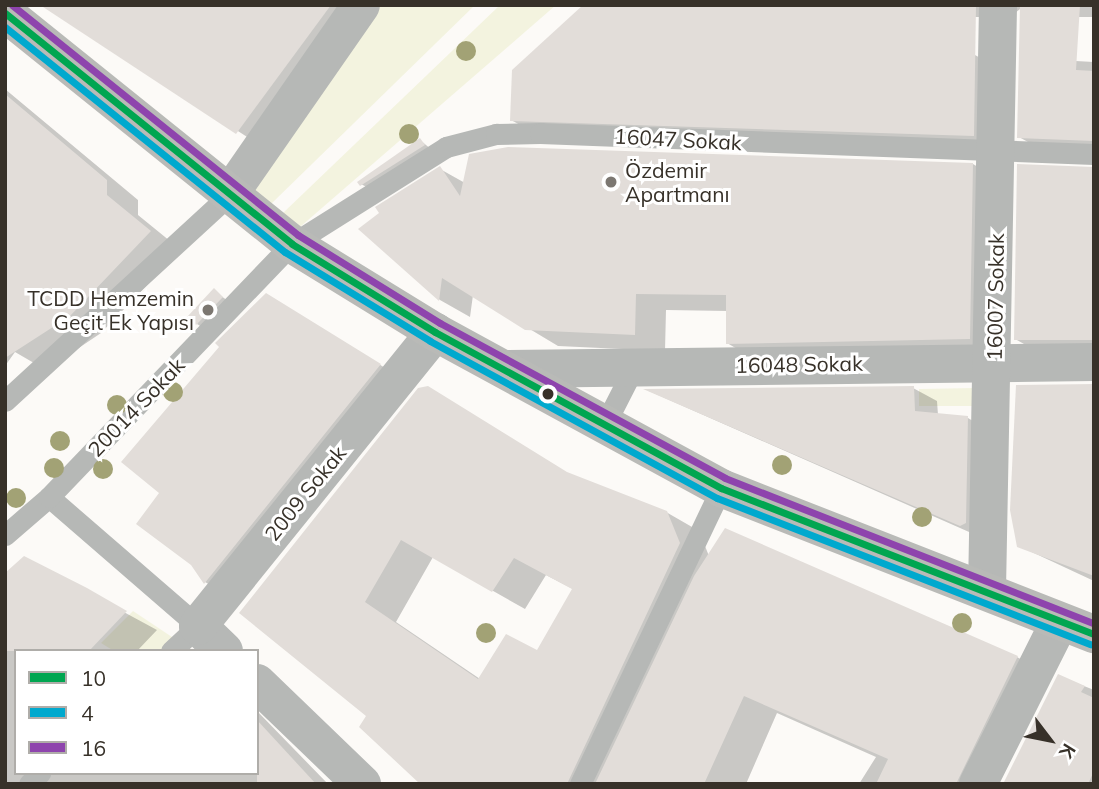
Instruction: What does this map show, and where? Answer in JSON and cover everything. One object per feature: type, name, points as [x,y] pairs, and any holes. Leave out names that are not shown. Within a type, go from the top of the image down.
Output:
[{"type":"main road","points":[[8,11],[292,244],[435,332],[721,488],[1077,627]]},
{"type":"street","points":[[229,195],[361,5]]},
{"type":"street","name":"16007 Sokak","points":[[987,590],[994,360],[998,5]]},
{"type":"street","name":"2009 Sokak","points":[[198,642],[435,332]]},
{"type":"street","name":"16048 Sokak","points":[[504,369],[994,360],[1094,362]]},
{"type":"street","points":[[978,784],[1077,627]]},
{"type":"street","points":[[259,685],[362,784]]},
{"type":"lane","name":"16047 Sokak","points":[[292,244],[446,147],[496,134],[997,153],[1094,154]]},
{"type":"lane","points":[[5,401],[229,195]]},
{"type":"lane","name":"20014 Sokak","points":[[5,535],[50,497],[292,244]]},
{"type":"lane","points":[[604,426],[634,367]]},
{"type":"lane","points":[[580,784],[721,488]]},
{"type":"lane","points":[[50,497],[198,642]]},
{"type":"green space","points":[[373,5],[475,5],[271,204],[249,187]]},
{"type":"green space","points":[[500,5],[556,5],[300,227],[283,213]]},
{"type":"green space","points":[[975,388],[975,406],[919,406],[919,389]]},
{"type":"green space","points":[[133,611],[175,639],[165,649],[111,649],[101,643]]},
{"type":"building","points":[[40,5],[331,5],[236,134]]},
{"type":"building","points":[[583,5],[976,5],[974,136],[510,121],[512,70]]},
{"type":"building","points":[[1020,5],[1080,5],[1076,70],[1094,71],[1094,141],[1017,138]]},
{"type":"building","points":[[5,94],[107,180],[107,195],[151,231],[70,316],[5,358]]},
{"type":"building","points":[[420,138],[425,145],[360,186],[357,182]]},
{"type":"building","points":[[508,147],[973,163],[970,339],[726,344],[726,295],[636,294],[635,335],[525,330],[442,278],[439,301],[358,229],[379,213],[375,207],[440,166],[460,196],[469,154]]},
{"type":"building","points":[[1017,164],[1094,167],[1094,340],[1014,340]]},
{"type":"building","name":"TCDD Hemzemin Geçit Ek Yapısı","points":[[214,288],[223,297],[196,325],[187,317]]},
{"type":"building","points":[[266,293],[381,364],[204,584],[191,565],[136,524],[159,493],[121,462],[219,347],[215,343]]},
{"type":"building","points":[[1094,384],[1094,576],[1017,547],[1010,510],[1016,385]]},
{"type":"building","points":[[428,386],[567,472],[667,511],[680,543],[567,784],[420,784],[359,727],[366,716],[239,613],[418,388]],"holes":[[[401,540],[492,592],[514,558],[572,589],[537,650],[506,634],[478,679],[365,602]]]},
{"type":"building","points":[[914,386],[915,411],[968,416],[966,523],[960,526],[643,389]]},
{"type":"building","points":[[725,528],[1018,656],[956,784],[876,784],[888,759],[744,696],[704,784],[595,784],[694,576]]},
{"type":"building","points":[[24,556],[127,611],[91,649],[5,651],[5,573]]},
{"type":"building","points":[[1058,674],[1085,686],[1081,692],[1094,698],[1094,771],[1088,784],[1003,784]]},
{"type":"building","points":[[259,722],[316,784],[257,784],[259,775]]},
{"type":"transit line","name":"16","points":[[12,5],[298,235],[440,323],[725,478],[1094,623]]},
{"type":"transit line","name":"10","points":[[5,13],[292,244],[435,332],[721,488],[1094,634]]},
{"type":"transit line","name":"4","points":[[5,27],[285,252],[430,341],[717,498],[1090,644]]},
{"type":"place","name":"Özdemir Apartmanı","points":[[611,182]]},
{"type":"place","name":"TCDD Hemzemin Geçit Ek Yapısı","points":[[208,310]]}]
